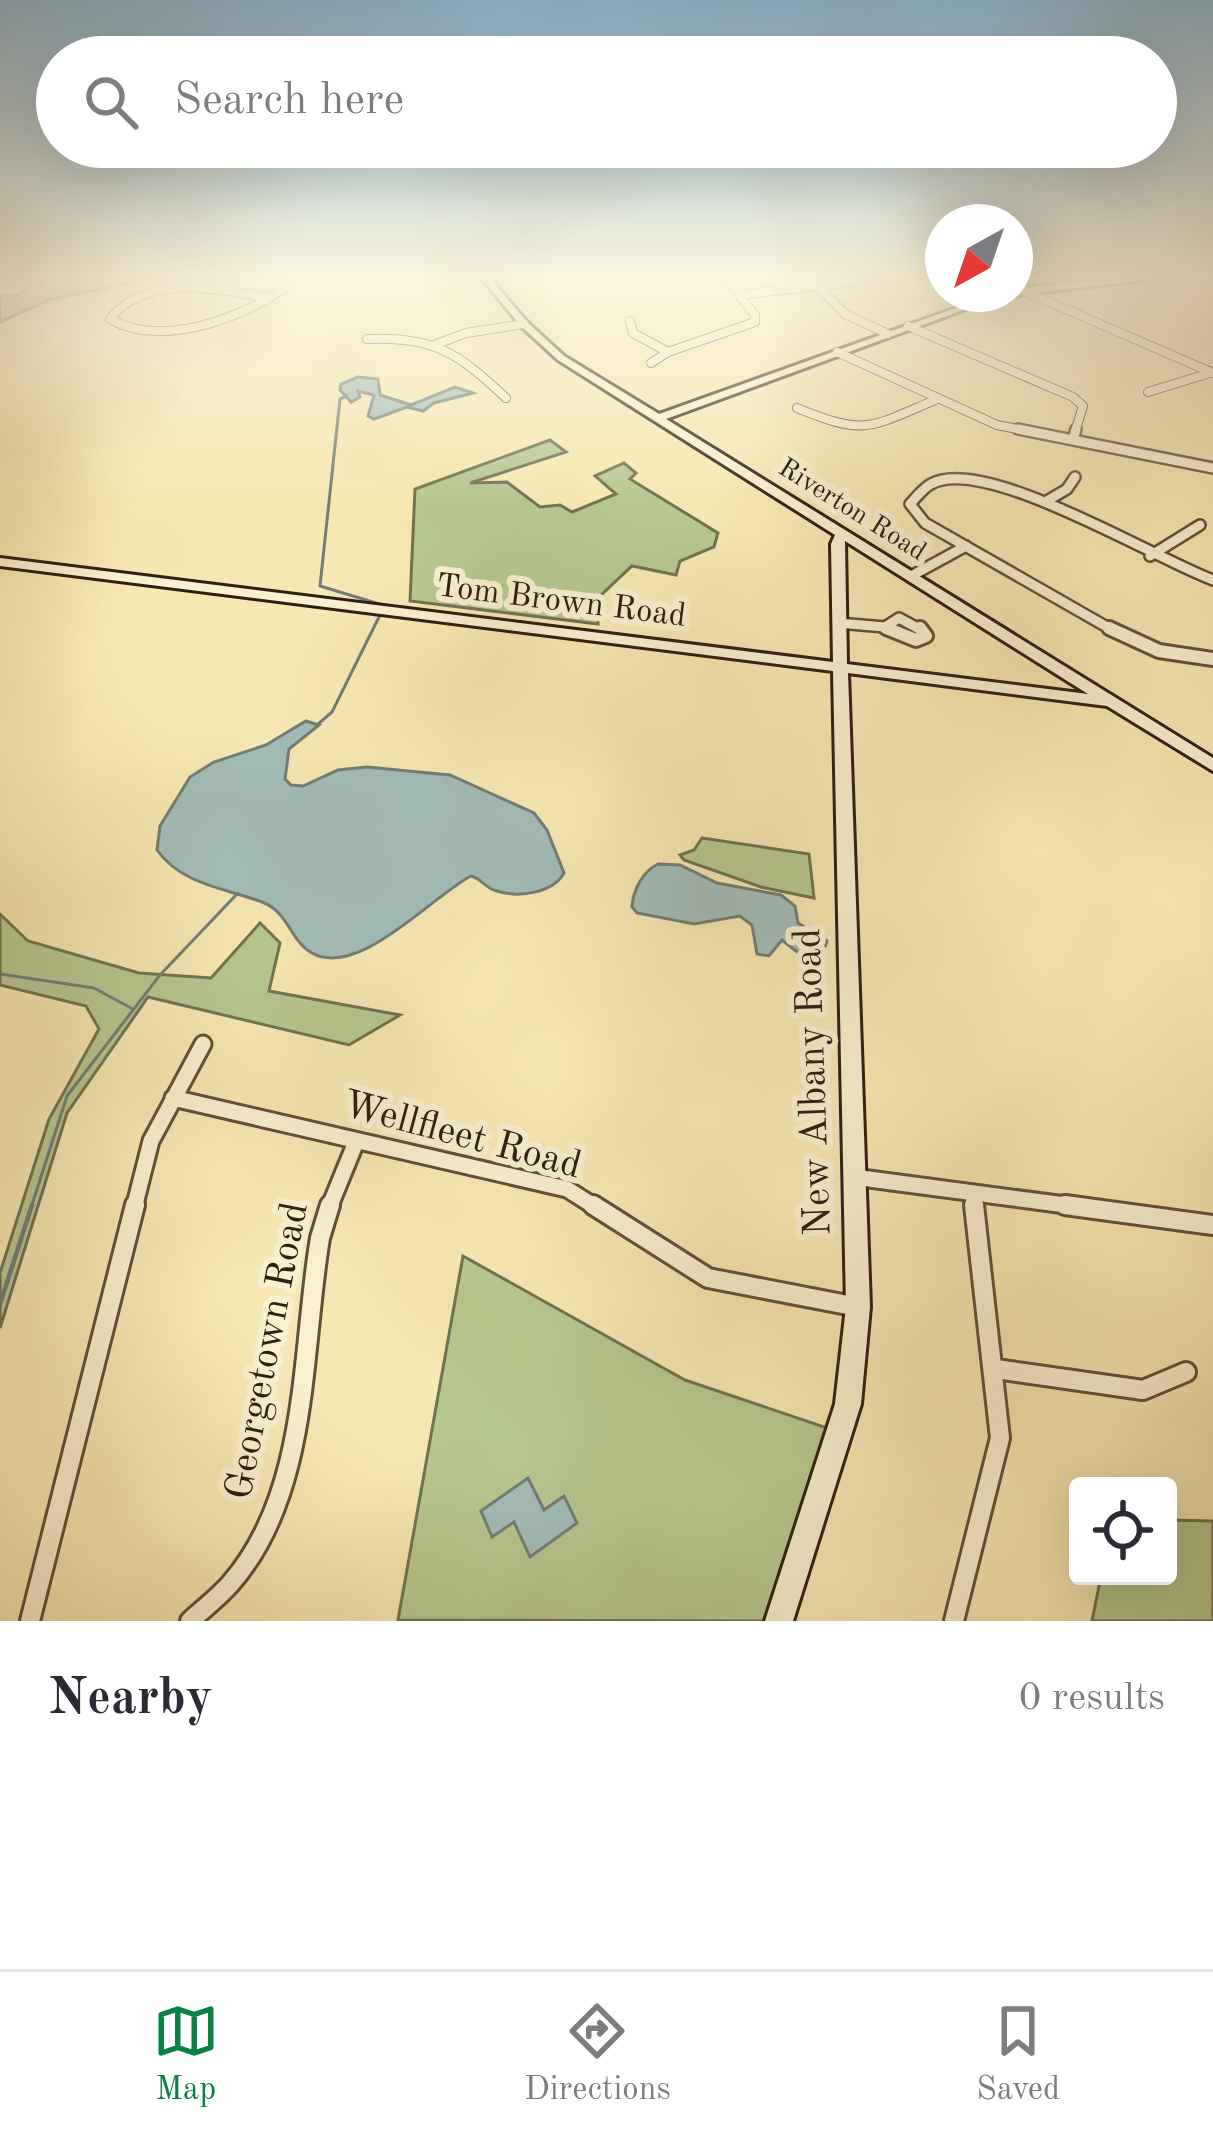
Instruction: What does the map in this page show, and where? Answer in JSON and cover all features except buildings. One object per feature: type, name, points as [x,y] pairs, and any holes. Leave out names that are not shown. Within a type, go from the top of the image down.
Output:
[{"type":"main road","name":"Riverton Road","points":[[554,352],[1213,765]]},
{"type":"main road","points":[[658,418],[837,352]]},
{"type":"main road","name":"New Albany Road","points":[[779,1621],[848,1405],[858,1306],[838,623],[837,544],[843,532]]},
{"type":"main road","name":"Tom Brown Road","points":[[0,562],[1115,702]]},
{"type":"street","points":[[450,352],[466,358],[506,398]]},
{"type":"street","points":[[651,363],[668,352]]},
{"type":"street","points":[[837,352],[935,400],[998,424],[1213,468]]},
{"type":"street","points":[[968,352],[1073,397],[1083,406],[1072,440]]},
{"type":"street","points":[[1162,352],[1212,373]]},
{"type":"street","points":[[1148,392],[1212,373]]},
{"type":"street","points":[[797,408],[839,425],[866,428],[935,400]]},
{"type":"street","points":[[1045,502],[1067,489],[1075,477]]},
{"type":"street","points":[[1213,580],[1150,556],[1010,485],[968,478],[943,480],[912,497],[914,515],[1127,638],[1159,651],[1213,659]]},
{"type":"street","points":[[1150,556],[1200,525]]},
{"type":"street","points":[[913,575],[967,546]]},
{"type":"street","points":[[838,623],[886,628]]},
{"type":"street","points":[[30,1621],[151,1141],[202,1044]]},
{"type":"street","name":"Wellfleet Road","points":[[173,1098],[567,1190],[708,1278],[858,1306]]},
{"type":"street","name":"Georgetown Road","points":[[190,1621],[254,1554],[284,1488],[319,1242],[356,1142]]},
{"type":"street","points":[[854,1177],[1213,1225]]},
{"type":"street","points":[[954,1621],[1000,1438],[996,1369],[973,1195]]},
{"type":"street","points":[[996,1369],[1143,1390],[1186,1372]]},
{"type":"green space","points":[[550,440],[566,452],[470,483],[507,482],[540,507],[560,505],[572,512],[616,494],[595,476],[624,463],[636,473],[630,479],[718,533],[714,547],[680,561],[676,575],[632,566],[598,598],[598,624],[410,601],[415,489]]},
{"type":"green space","points":[[702,838],[809,854],[814,898],[761,887],[684,860],[680,855],[694,850]]},
{"type":"green space","points":[[0,914],[28,941],[139,973],[211,978],[260,923],[280,943],[269,991],[400,1015],[349,1045],[148,997],[67,1113],[0,1328],[0,1273],[49,1119],[99,1029],[86,1006],[0,985]]},
{"type":"green space","points":[[463,1256],[685,1380],[830,1429],[765,1621],[398,1620]]},
{"type":"green space","points":[[1177,1520],[1213,1521],[1213,1621],[1092,1621],[1099,1585],[1177,1585]]},
{"type":"water","points":[[358,377],[378,379],[380,395],[411,405],[455,387],[473,393],[434,403],[423,411],[407,407],[374,419],[368,416],[374,395],[358,391],[360,397],[351,402],[340,390],[341,384]]},
{"type":"water","points":[[306,721],[319,725],[289,749],[285,779],[291,785],[303,786],[338,770],[367,767],[450,775],[534,813],[547,830],[564,873],[552,885],[525,894],[493,890],[471,876],[372,946],[330,958],[305,948],[271,907],[191,878],[167,862],[157,850],[160,826],[190,777],[214,762],[266,745]]},
{"type":"water","points":[[658,864],[680,865],[717,883],[781,895],[795,906],[798,923],[827,941],[820,961],[805,958],[782,940],[769,956],[757,954],[752,925],[740,916],[694,924],[637,913],[632,907],[637,888]]},
{"type":"water","points":[[528,1478],[544,1510],[564,1496],[577,1523],[530,1557],[514,1522],[492,1537],[481,1511]]},
{"type":"waterway","points":[[347,396],[340,399],[320,586],[386,606]]},
{"type":"waterway","points":[[317,725],[332,712],[380,615]]},
{"type":"waterway","points":[[31,1208],[67,1096],[160,975],[238,893]]},
{"type":"waterway","points":[[0,974],[94,988],[131,1008]]},
{"type":"waterway","points":[[0,1304],[32,1205]]}]
